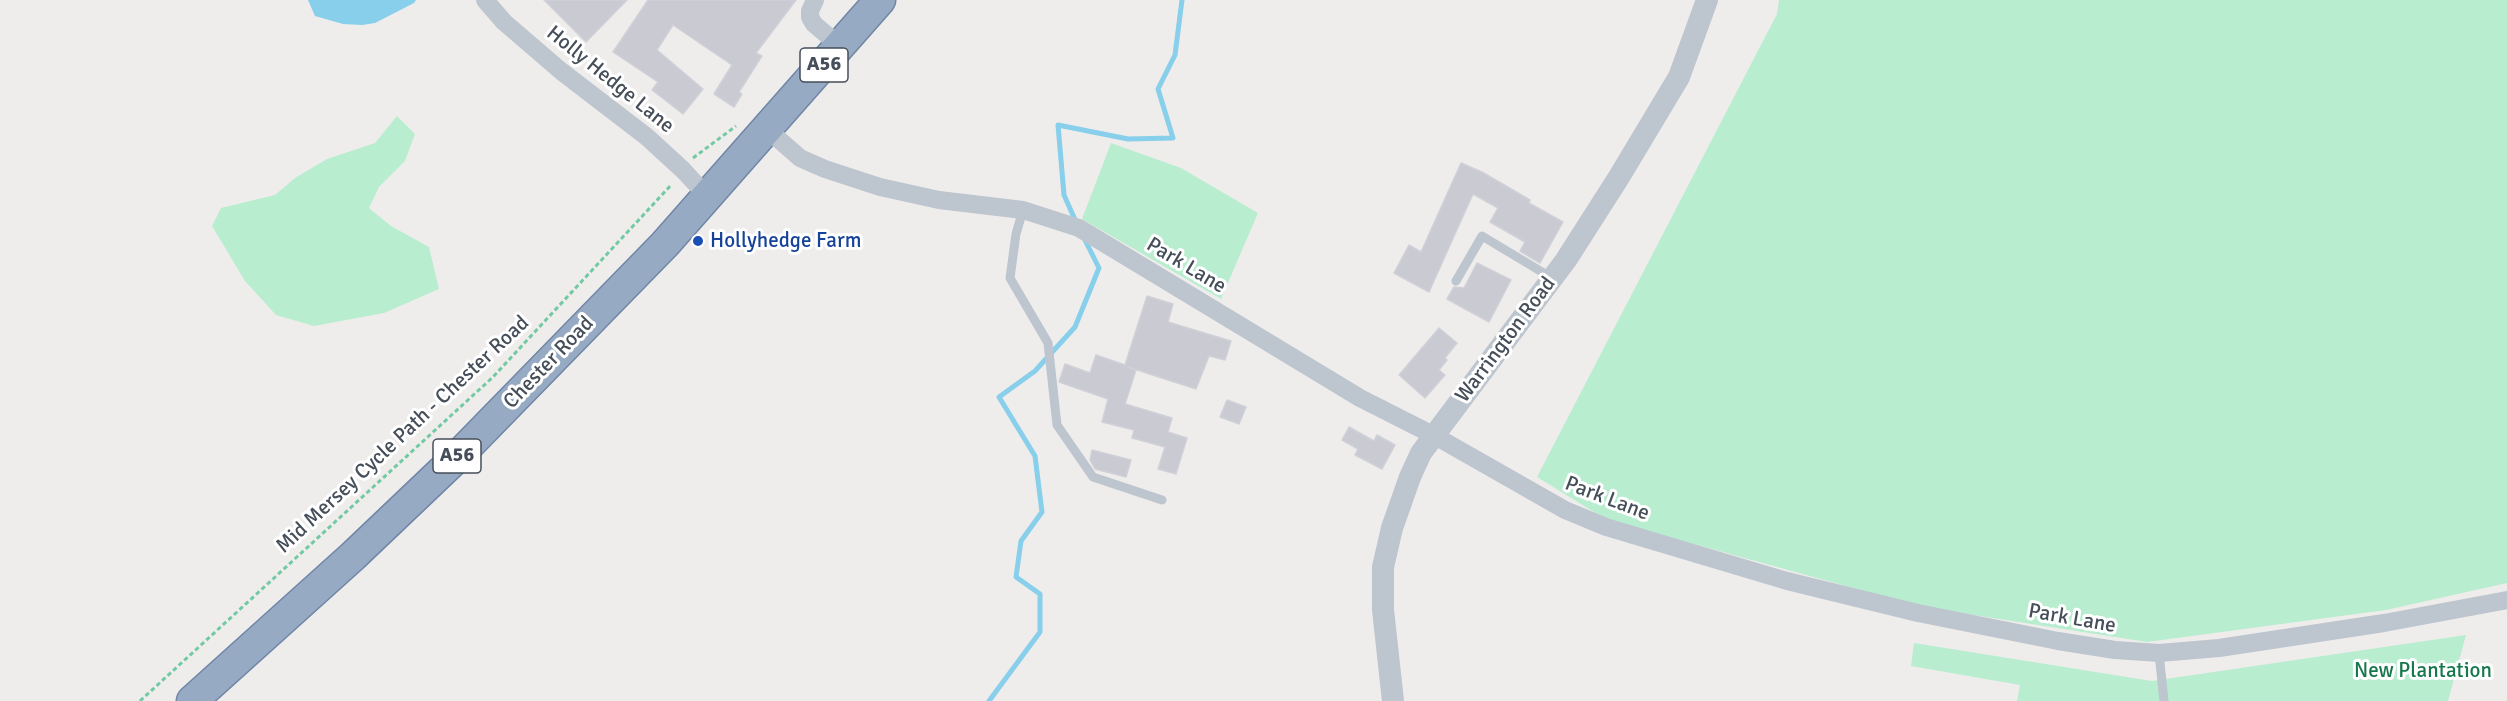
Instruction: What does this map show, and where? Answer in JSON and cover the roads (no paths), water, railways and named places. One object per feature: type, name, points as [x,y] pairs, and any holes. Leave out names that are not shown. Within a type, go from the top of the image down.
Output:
[{"type":"highway","name":"Chester Road","points":[[192,701],[353,556],[456,458],[665,244],[880,0]]},
{"type":"street","name":"Holly Hedge Lane","points":[[485,0],[504,22],[561,71],[647,137],[707,196]]},
{"type":"street","points":[[815,0],[810,17],[814,24],[840,46]]},
{"type":"street","name":"Warrington Road","points":[[1394,701],[1383,610],[1383,567],[1392,528],[1410,477],[1421,453],[1552,278],[1613,186],[1679,77],[1707,0]]},
{"type":"street","name":"Park Lane","points":[[767,129],[800,158],[825,169],[880,187],[939,200],[1023,210],[1079,228],[1360,398],[1435,436],[1565,510],[1606,527],[1787,581],[1918,613],[2058,641],[2115,650],[2159,653],[2230,646],[2507,600]]},
{"type":"lane","points":[[1023,210],[1016,234],[1011,278],[1048,343],[1057,425],[1093,477],[1162,500]]},
{"type":"lane","points":[[1456,280],[1482,236],[1552,278]]},
{"type":"lane","points":[[2159,653],[2164,701]]},
{"type":"water","points":[[308,0],[416,0],[375,23],[362,25],[343,24],[315,16]]},
{"type":"waterway","points":[[1076,222],[1064,195],[1058,125],[1128,139],[1173,138],[1158,89],[1175,55],[1182,0]]},
{"type":"waterway","points":[[989,701],[1040,632],[1040,594],[1016,577],[1021,541],[1042,512],[1035,456],[999,397],[1035,371],[1075,327],[1099,268],[1084,238]]},
{"type":"place","name":"Hollyhedge Farm","points":[[698,241]]},
{"type":"park label","name":"New Plantation","points":[[2423,671]]}]
